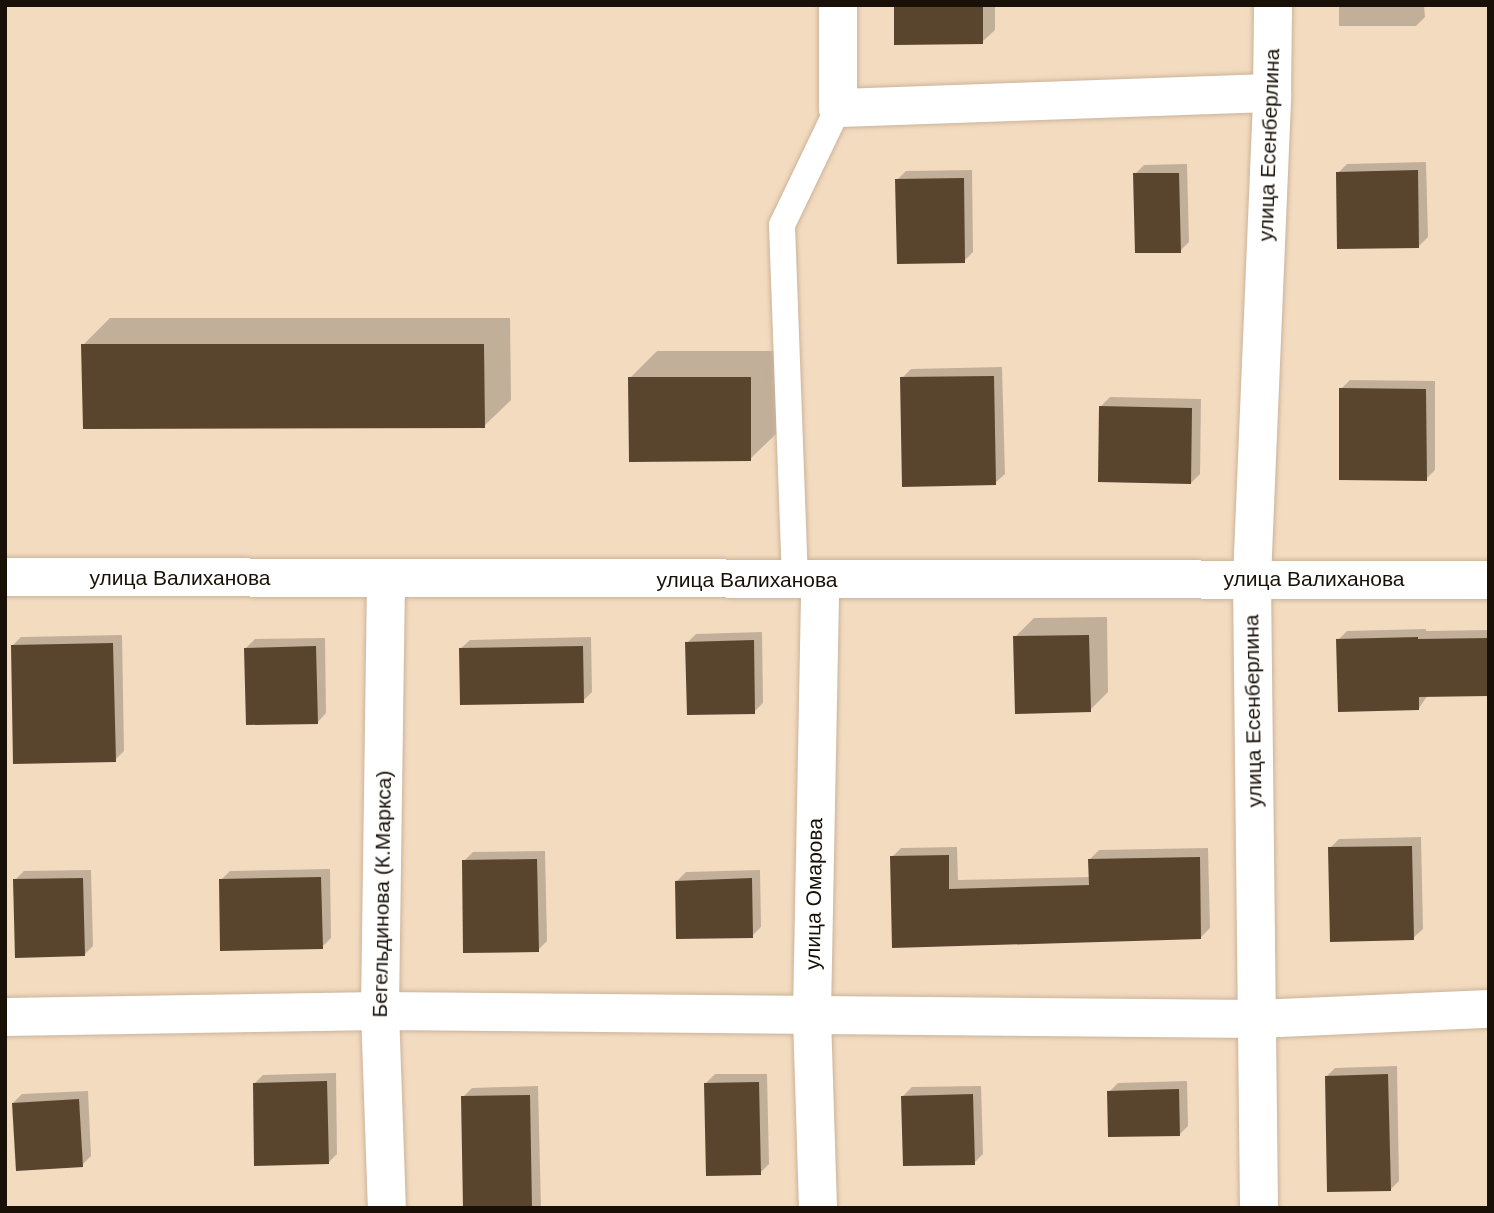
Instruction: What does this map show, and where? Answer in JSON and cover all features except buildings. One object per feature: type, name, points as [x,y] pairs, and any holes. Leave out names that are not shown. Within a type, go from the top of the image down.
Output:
[{"type":"street","points":[[838,5],[838,108],[1272,93]]},
{"type":"street","name":"улица Есенберлина","points":[[1259,1208],[1252,578],[1272,93],[1273,5]]},
{"type":"street","name":"улица Валиханова","points":[[5,577],[386,580],[1489,580]]},
{"type":"street","name":"Бегельдинова (К.Маркса)","points":[[386,580],[380,1011],[387,1208]]},
{"type":"street","name":"улица Омарова","points":[[807,580],[812,1013],[818,1208]]},
{"type":"street","points":[[5,1017],[380,1011],[1257,1019],[1489,1009]]},
{"type":"lane","points":[[807,580],[782,225],[838,108]]}]
